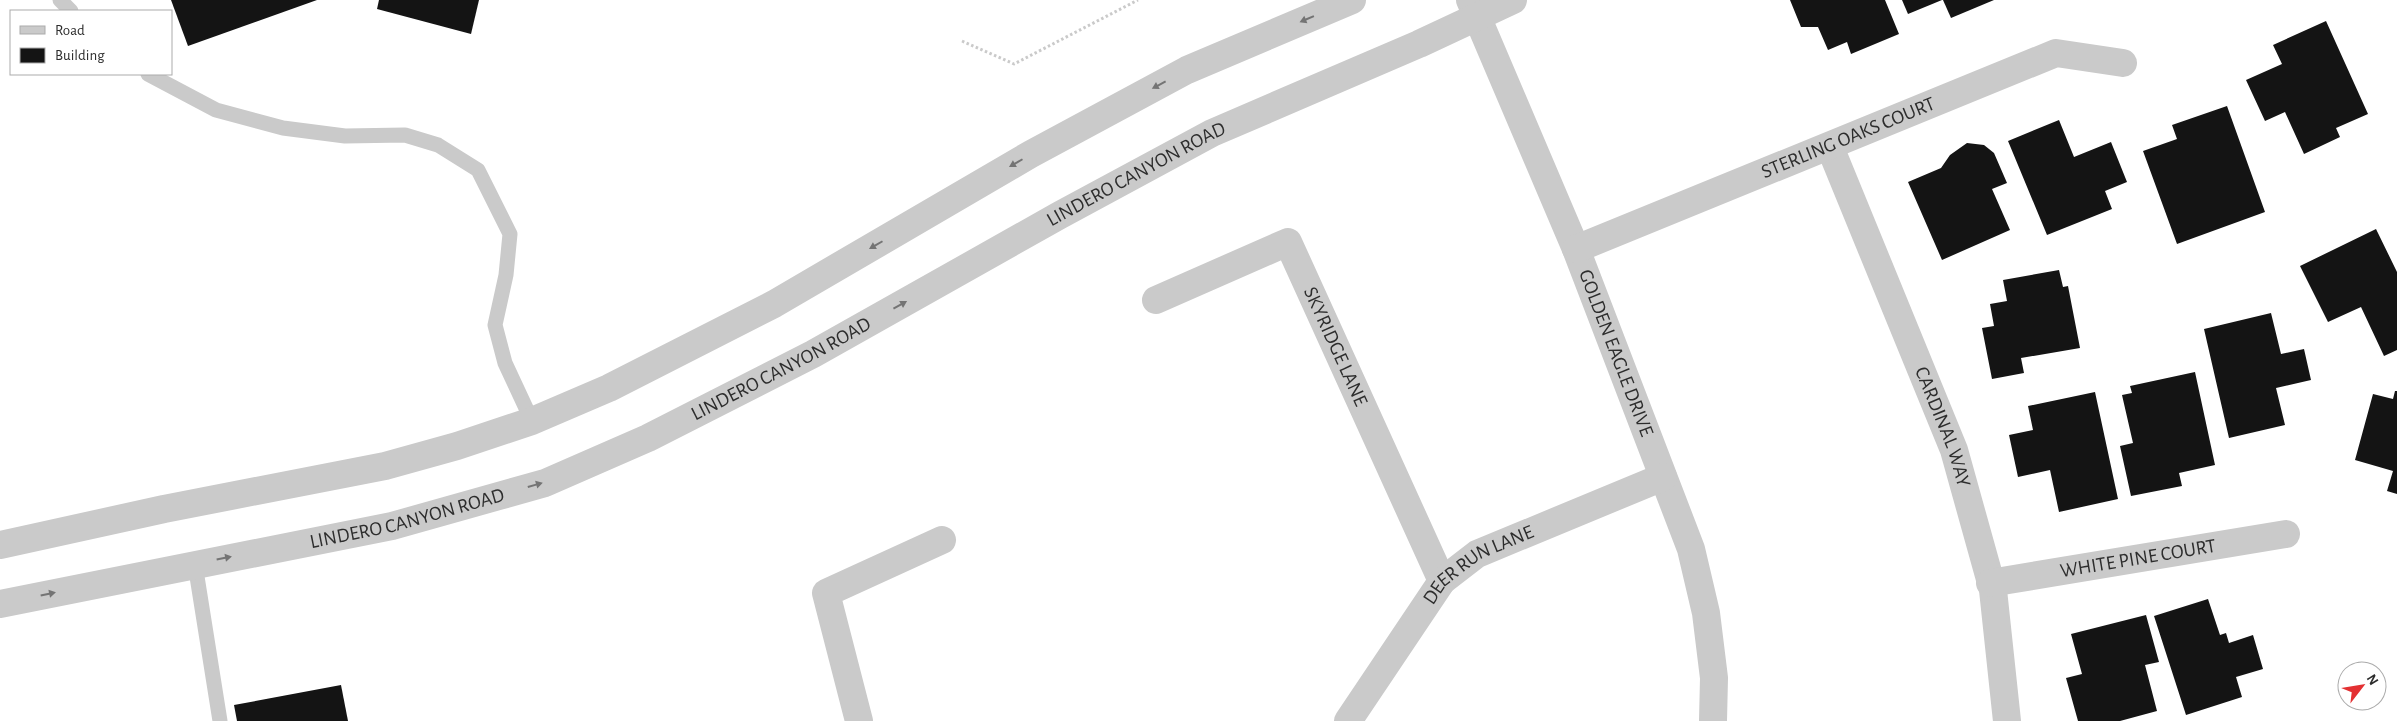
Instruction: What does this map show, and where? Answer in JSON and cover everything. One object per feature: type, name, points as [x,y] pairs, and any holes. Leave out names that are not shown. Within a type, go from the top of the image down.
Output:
[{"type":"street","points":[[0,545],[164,509],[384,466],[457,446],[532,421],[609,388],[774,304],[1031,154],[1187,70],[1352,0]]},
{"type":"street","name":"LINDERO CANYON ROAD","points":[[0,604],[392,526],[545,483],[648,438],[813,354],[1060,215],[1212,133],[1419,44],[1473,8],[1513,0]]},
{"type":"street","name":"GOLDEN EAGLE DRIVE","points":[[1473,8],[1576,249],[1691,549],[1706,613],[1714,678],[1714,721]]},
{"type":"street","name":"STERLING OAKS COURT","points":[[1576,249],[1830,147],[2056,53],[2123,63]]},
{"type":"street","name":"CARDINAL WAY","points":[[1830,147],[1954,450],[1993,590],[2007,721]]},
{"type":"street","name":"SKYRIDGE LANE","points":[[1156,300],[1288,242],[1442,581]]},
{"type":"street","name":"DEER RUN LANE","points":[[1348,721],[1442,581],[1477,554],[1663,477]]},
{"type":"street","name":"WHITE PINE COURT","points":[[1990,582],[2286,534]]},
{"type":"street","points":[[859,721],[826,593],[942,540]]},
{"type":"lane","points":[[60,0],[70,10]]},
{"type":"lane","points":[[150,75],[216,110],[283,128],[344,136],[405,135],[438,146],[478,170],[510,234],[506,275],[495,325],[504,363],[532,421]]},
{"type":"lane","points":[[195,564],[220,721]]},
{"type":"path","points":[[962,40],[1014,64],[1136,0]]},
{"type":"building","points":[[171,0],[317,0],[188,46]]},
{"type":"building","points":[[379,0],[479,0],[471,34],[377,9]]},
{"type":"building","points":[[1790,0],[1885,0],[1899,34],[1851,54],[1847,42],[1828,50],[1818,27],[1801,27]]},
{"type":"building","points":[[1902,0],[1942,0],[1908,14]]},
{"type":"building","points":[[1943,0],[1994,0],[1951,18]]},
{"type":"building","points":[[2326,21],[2368,114],[2336,128],[2340,137],[2304,154],[2285,112],[2265,121],[2246,80],[2282,64],[2273,45]]},
{"type":"building","points":[[2227,106],[2265,212],[2177,244],[2143,151],[2177,139],[2172,125]]},
{"type":"building","points":[[2059,120],[2074,157],[2111,142],[2127,182],[2105,191],[2112,209],[2047,235],[2008,141]]},
{"type":"building","points":[[1967,143],[1984,145],[1994,153],[2007,183],[1992,189],[2010,230],[1942,260],[1908,182],[1941,168],[1950,155]]},
{"type":"building","points":[[2376,229],[2397,272],[2397,350],[2384,356],[2361,307],[2328,322],[2300,266]]},
{"type":"building","points":[[2059,270],[2063,287],[2068,286],[2080,348],[2021,358],[2024,373],[1992,379],[1982,328],[1994,326],[1990,304],[2007,301],[2003,280]]},
{"type":"building","points":[[2271,313],[2281,354],[2304,349],[2311,380],[2276,388],[2285,425],[2229,438],[2204,329]]},
{"type":"building","points":[[2195,372],[2215,465],[2179,473],[2182,486],[2131,496],[2120,446],[2133,443],[2122,395],[2132,393],[2130,386]]},
{"type":"building","points":[[2395,391],[2397,391],[2397,494],[2387,491],[2393,471],[2355,460],[2373,394],[2393,399]]},
{"type":"building","points":[[2095,392],[2118,499],[2059,512],[2050,470],[2018,477],[2009,435],[2033,430],[2028,406]]},
{"type":"building","points":[[2208,599],[2220,635],[2226,633],[2229,643],[2253,635],[2263,669],[2236,677],[2242,697],[2186,715],[2154,616]]},
{"type":"building","points":[[2146,615],[2159,662],[2145,665],[2157,711],[2120,721],[2078,721],[2066,678],[2082,674],[2071,634]]},
{"type":"building","points":[[341,685],[348,721],[237,721],[234,705]]}]
